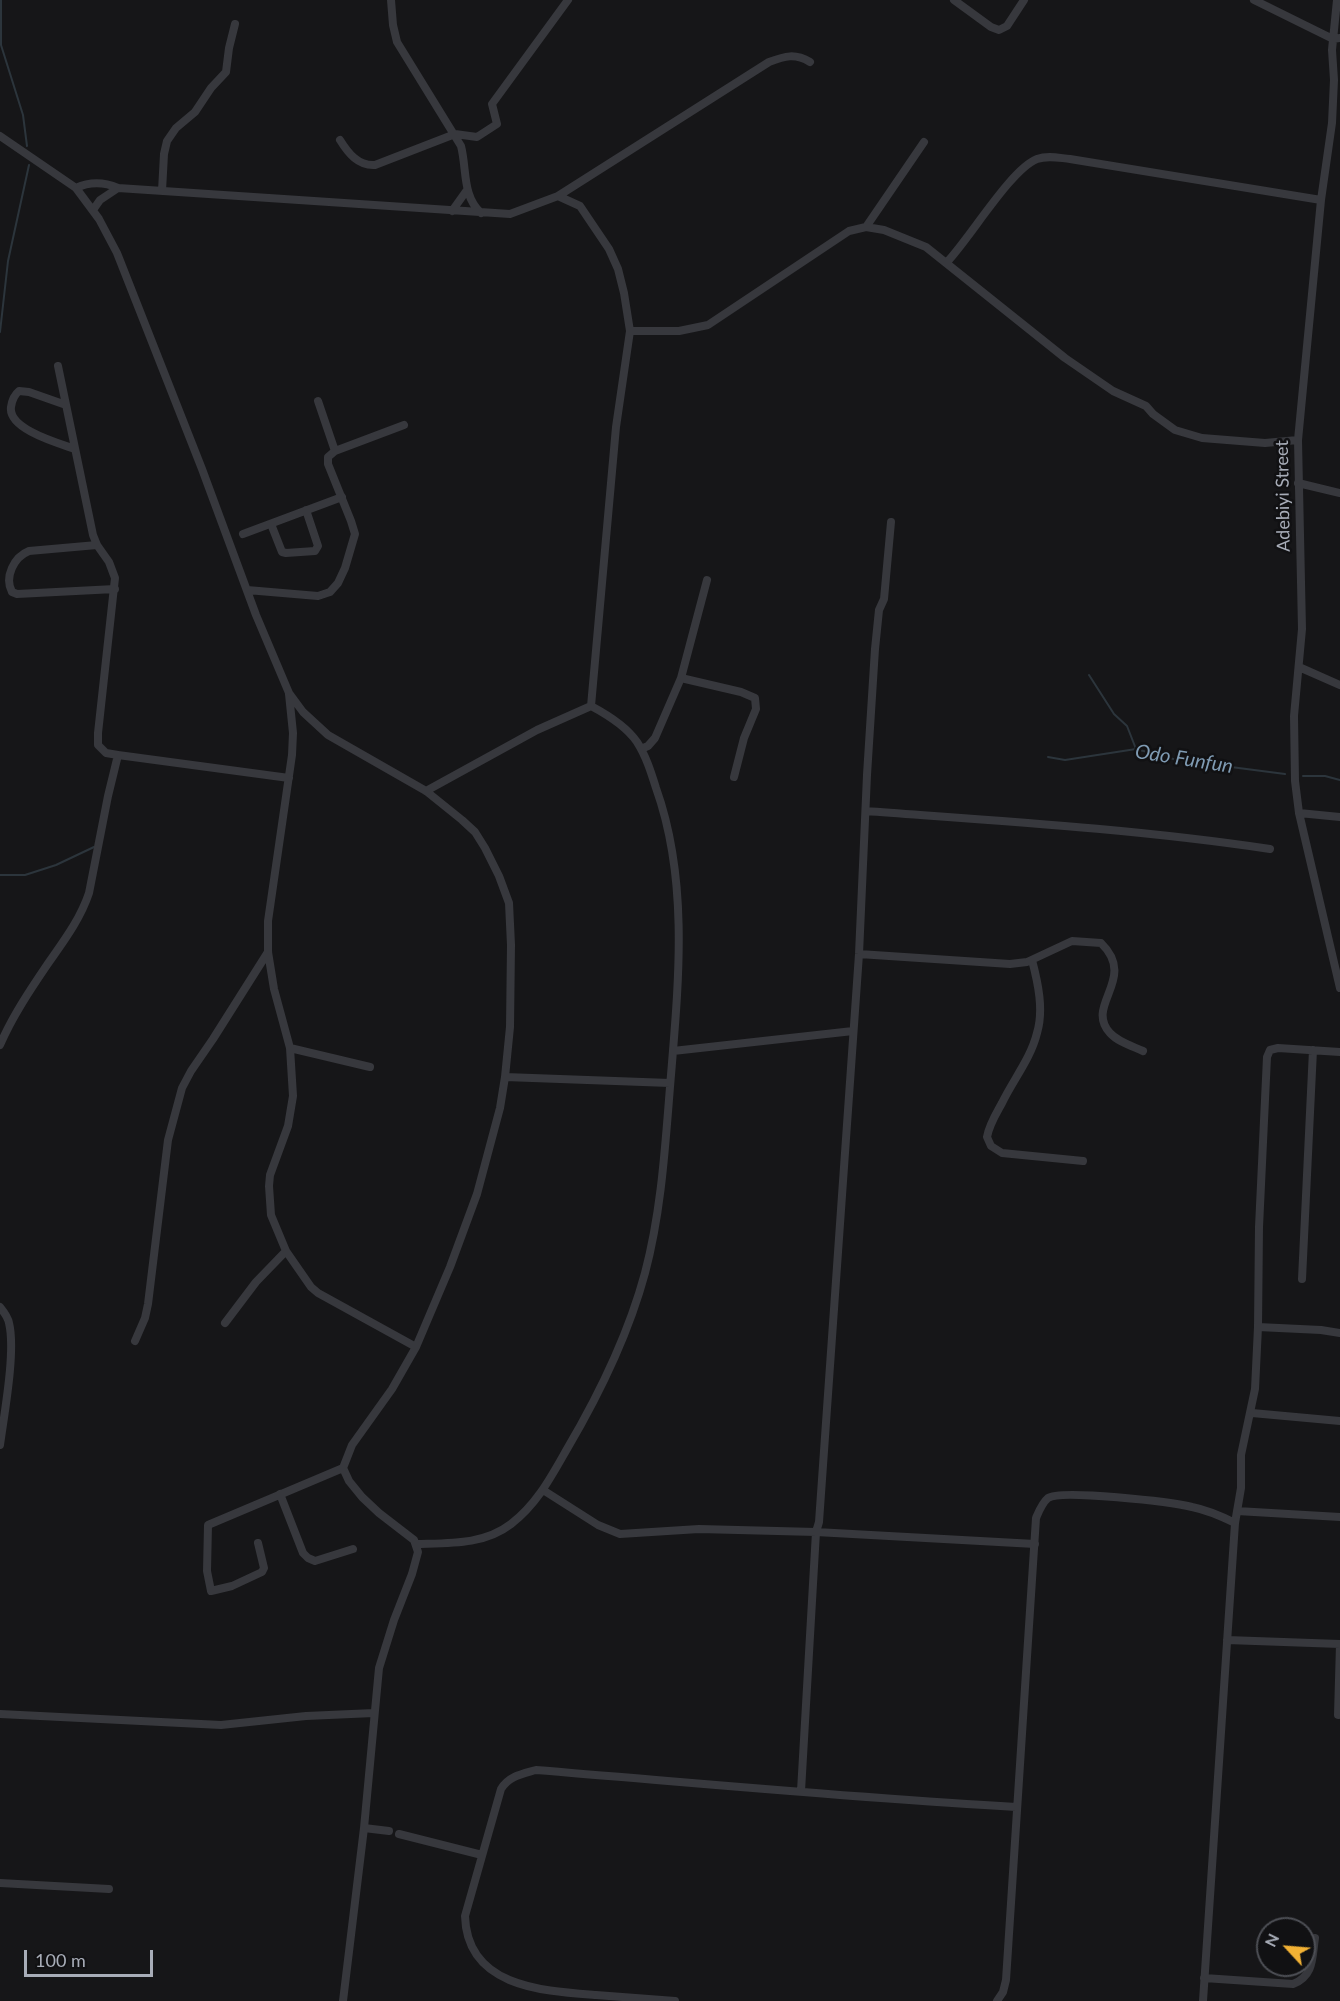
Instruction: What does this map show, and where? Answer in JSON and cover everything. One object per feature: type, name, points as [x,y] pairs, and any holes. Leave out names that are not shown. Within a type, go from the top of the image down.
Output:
[{"type":"street","points":[[391,0],[397,42],[461,146],[469,198],[481,213]]},
{"type":"street","points":[[340,140],[347,152],[366,166],[375,165],[455,134],[477,137],[497,124],[492,104],[568,0]]},
{"type":"street","points":[[954,0],[991,27],[999,30],[1007,26],[1024,0]]},
{"type":"street","points":[[1254,0],[1336,39]]},
{"type":"street","name":"Adebiyi Street","points":[[1337,0],[1334,97],[1321,200],[1298,440],[1302,629],[1294,727],[1295,781],[1299,813],[1340,988]]},
{"type":"street","points":[[162,191],[167,141],[176,128],[195,112],[211,88],[226,72],[228,48],[235,24]]},
{"type":"street","points":[[76,189],[84,184],[94,183],[118,188],[510,214],[558,196],[769,62],[793,55],[810,62]]},
{"type":"street","points":[[0,136],[76,189],[93,210],[117,253],[289,693],[303,712],[328,735],[426,791],[475,832],[505,890],[511,922],[510,1026],[505,1077],[500,1108],[475,1200],[447,1277],[416,1347],[392,1389],[352,1445],[343,1468],[349,1481],[362,1497],[416,1544],[418,1552],[379,1668],[364,1828],[343,2001]]},
{"type":"street","points":[[866,227],[924,142]]},
{"type":"street","points":[[947,262],[1012,178],[1031,162],[1050,157],[1321,200]]},
{"type":"street","points":[[93,210],[100,200],[118,188]]},
{"type":"street","points":[[452,211],[468,189]]},
{"type":"street","points":[[558,196],[580,206],[609,249],[618,269],[630,331],[616,427],[591,706]]},
{"type":"street","points":[[630,331],[679,331],[708,325],[830,242],[849,231],[866,227],[884,230],[914,240],[947,262],[1065,358],[1124,397],[1146,406],[1152,414],[1175,430],[1202,438],[1265,444],[1298,440]]},
{"type":"street","points":[[58,366],[97,545],[109,562],[115,578],[98,745],[106,753],[290,778]]},
{"type":"street","points":[[66,405],[20,391],[15,395],[10,411],[17,423],[75,449]]},
{"type":"street","points":[[318,401],[335,451]]},
{"type":"street","points":[[247,590],[318,596],[330,592],[338,583],[345,568],[355,534],[327,461],[335,451],[404,425]]},
{"type":"street","points":[[1298,483],[1340,493]]},
{"type":"street","points":[[243,534],[342,497]]},
{"type":"street","points":[[270,524],[282,552],[315,551],[318,546],[306,510]]},
{"type":"street","points":[[801,1791],[816,1532],[819,1522],[860,954],[867,775],[877,632],[879,610],[884,599],[891,522]]},
{"type":"street","points":[[97,545],[29,551],[21,554],[14,564],[8,583],[9,588],[17,594],[115,589]]},
{"type":"street","points":[[641,749],[648,746],[655,738],[681,678],[707,580]]},
{"type":"street","points":[[1299,667],[1340,685]]},
{"type":"street","points":[[681,678],[741,692],[754,698],[756,709],[744,738],[734,777]]},
{"type":"street","points":[[289,693],[293,733],[290,778],[268,921],[268,952],[274,989],[290,1048],[293,1096],[291,1112],[270,1175],[271,1215],[286,1251],[311,1287],[416,1347]]},
{"type":"street","points":[[416,1544],[474,1541],[510,1525],[527,1510],[543,1490],[594,1402],[633,1312],[645,1270],[656,1216],[673,1051],[678,921],[676,871],[663,808],[641,749],[629,731],[591,706]]},
{"type":"street","points":[[426,791],[537,730],[591,706]]},
{"type":"street","points":[[0,1045],[37,980],[84,908],[118,755]]},
{"type":"street","points":[[866,811],[1122,830],[1270,849]]},
{"type":"street","points":[[1299,813],[1340,817]]},
{"type":"street","points":[[860,954],[1010,964],[1032,960],[1072,941],[1101,943],[1111,955],[1115,970],[1112,987],[1102,1012],[1104,1025],[1117,1039],[1143,1051]]},
{"type":"street","points":[[135,1341],[148,1305],[168,1140],[182,1088],[190,1071],[268,952]]},
{"type":"street","points":[[1032,960],[1039,996],[1040,1023],[1037,1035],[1005,1096],[987,1137],[992,1146],[1002,1153],[1083,1161]]},
{"type":"street","points":[[673,1051],[853,1030]]},
{"type":"street","points":[[290,1048],[370,1067]]},
{"type":"street","points":[[1203,2001],[1235,1523],[1241,1488],[1241,1455],[1256,1389],[1259,1227],[1267,1057],[1270,1050],[1278,1048],[1340,1052]]},
{"type":"street","points":[[1302,1279],[1313,1050]]},
{"type":"street","points":[[505,1077],[670,1083]]},
{"type":"street","points":[[225,1323],[256,1282],[286,1251]]},
{"type":"street","points":[[0,1307],[9,1323],[10,1365],[0,1445]]},
{"type":"street","points":[[1258,1327],[1340,1333]]},
{"type":"street","points":[[1252,1413],[1340,1421]]},
{"type":"street","points":[[258,1543],[264,1568],[262,1572],[232,1586],[211,1591],[207,1571],[206,1529],[208,1525],[343,1468]]},
{"type":"street","points":[[543,1490],[598,1525],[620,1534],[682,1529],[816,1532],[1035,1544]]},
{"type":"street","points":[[280,1494],[303,1553],[308,1558],[315,1560],[353,1549]]},
{"type":"street","points":[[997,2001],[1003,1992],[1006,1980],[1016,1807],[1038,1512],[1049,1497],[1058,1494],[1178,1504],[1205,1510],[1235,1523]]},
{"type":"street","points":[[1237,1511],[1340,1517]]},
{"type":"street","points":[[1227,1640],[1340,1644],[1338,1715]]},
{"type":"street","points":[[0,1714],[221,1725],[306,1716],[374,1713]]},
{"type":"street","points":[[675,2001],[537,1990],[510,1982],[499,1976],[478,1955],[466,1929],[465,1916],[501,1790],[506,1782],[517,1775],[536,1770],[878,1799],[1016,1807]]},
{"type":"street","points":[[364,1828],[389,1831]]},
{"type":"street","points":[[399,1834],[482,1855]]},
{"type":"street","points":[[0,1883],[109,1889]]},
{"type":"street","points":[[1204,1978],[1293,1984],[1305,1977]]},
{"type":"waterway","points":[[1,0],[1,45],[23,115],[27,146]]},
{"type":"waterway","points":[[0,332],[8,261],[29,165]]},
{"type":"waterway","points":[[1089,675],[1114,714],[1127,726],[1136,749]]},
{"type":"waterway","name":"Odo Funfun","points":[[1048,757],[1065,760],[1136,749],[1177,760],[1285,774]]},
{"type":"waterway","name":"Odo Funfun","points":[[1303,776],[1325,776],[1340,780]]},
{"type":"waterway","points":[[0,875],[25,875],[56,865],[94,847]]}]
